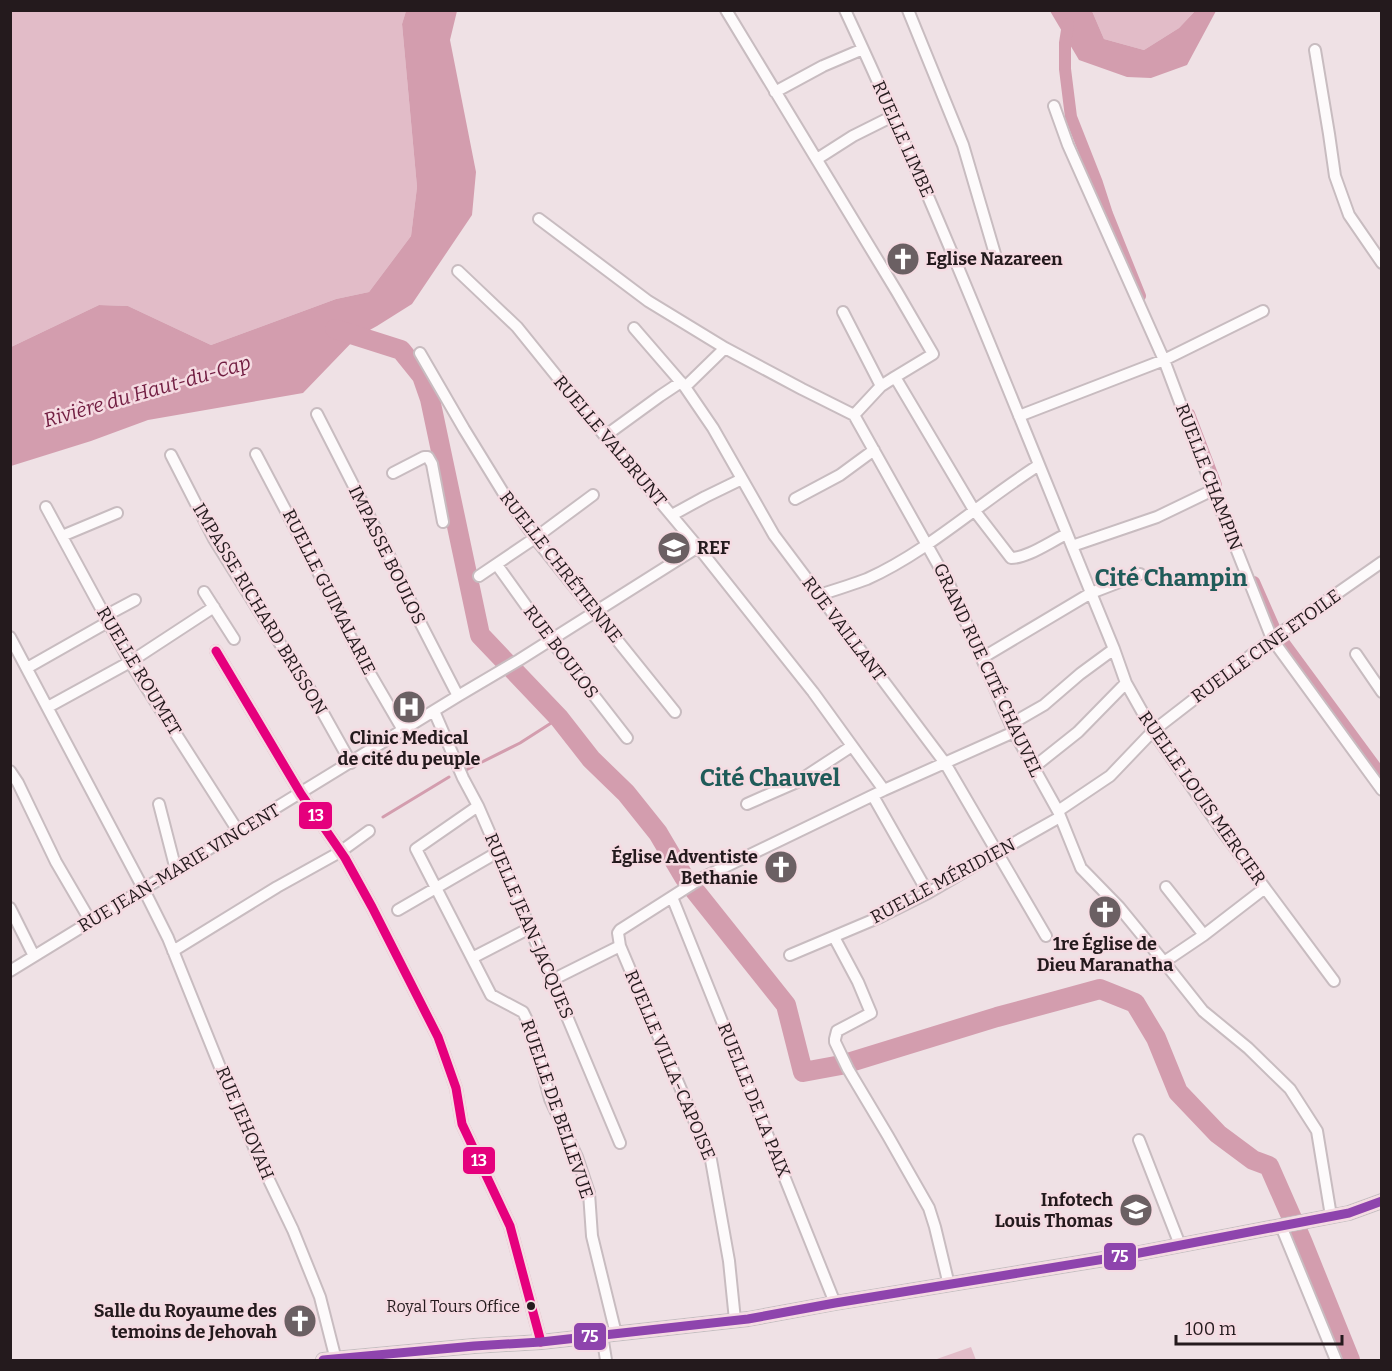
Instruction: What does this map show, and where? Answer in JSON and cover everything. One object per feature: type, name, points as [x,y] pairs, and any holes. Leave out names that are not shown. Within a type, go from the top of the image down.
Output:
[{"type":"main road","points":[[340,1360],[474,1346],[541,1342],[747,1319],[1129,1255],[1349,1213],[1382,1201]]},
{"type":"street","points":[[538,219],[648,301],[725,348],[854,415],[881,386],[933,354],[726,10]]},
{"type":"street","name":"RUELLE LIMBE","points":[[845,10],[958,268]]},
{"type":"street","points":[[908,10],[963,145],[995,254]]},
{"type":"street","points":[[775,92],[823,66],[863,49]]},
{"type":"street","points":[[1315,50],[1335,176],[1349,215],[1382,263]]},
{"type":"street","name":"RUELLE CHAMPIN","points":[[1054,105],[1068,145],[1164,360],[1272,639],[1382,790]]},
{"type":"street","points":[[817,159],[853,136],[893,116]]},
{"type":"street","name":"RUELLE LOUIS MERCIER","points":[[958,268],[1126,682],[1153,731],[1334,981]]},
{"type":"street","name":"RUELLE VALBRUNT","points":[[458,271],[517,327],[672,515],[802,677],[884,790]]},
{"type":"street","points":[[1019,416],[1164,360],[1263,310]]},
{"type":"street","points":[[843,312],[881,386]]},
{"type":"street","name":"RUE VAILLANT","points":[[634,328],[683,385],[713,428],[774,536],[945,763],[1046,936]]},
{"type":"street","points":[[605,436],[660,396],[683,385],[725,348]]},
{"type":"street","name":"RUELLE CHRÉTIENNE","points":[[420,353],[504,494],[535,538],[675,712]]},
{"type":"street","points":[[895,377],[974,510],[1011,558],[1015,559],[1031,553],[1067,534]]},
{"type":"street","name":"IMPASSE BOULOS","points":[[317,414],[458,696]]},
{"type":"street","name":"GRAND RUE CITÉ CHAUVEL","points":[[854,415],[950,586],[1012,728],[1059,814],[1081,868],[1119,908],[1203,1011],[1248,1048],[1290,1089],[1317,1131],[1330,1216]]},
{"type":"street","points":[[795,499],[840,475],[874,450]]},
{"type":"street","name":"RUELLE GUIMALARIE","points":[[256,454],[361,658],[403,730]]},
{"type":"street","name":"IMPASSE RICHARD BRISSON","points":[[171,455],[214,539],[309,688],[351,763]]},
{"type":"street","points":[[393,473],[424,457],[428,458],[432,464],[443,522]]},
{"type":"street","points":[[819,595],[868,578],[927,545],[1039,465]]},
{"type":"street","points":[[672,515],[742,479]]},
{"type":"street","points":[[1072,546],[1157,517],[1213,490]]},
{"type":"street","points":[[479,576],[593,495]]},
{"type":"street","name":"RUELLE ROUMET","points":[[46,507],[130,662],[238,831]]},
{"type":"street","points":[[62,536],[117,513]]},
{"type":"street","name":"RUE JEAN-MARIE VINCENT","points":[[10,971],[519,660],[698,547]]},
{"type":"street","name":"RUELLE CINE ETOILE","points":[[1153,731],[1272,639],[1382,562]]},
{"type":"street","name":"RUE BOULOS","points":[[497,565],[550,639],[627,738]]},
{"type":"street","points":[[982,658],[1091,593],[1140,574]]},
{"type":"street","points":[[204,592],[234,639]]},
{"type":"street","points":[[27,668],[135,600]]},
{"type":"street","points":[[48,707],[130,662],[214,607]]},
{"type":"street","name":"RUE JEHOVAH","points":[[10,637],[144,890],[173,951],[257,1155],[293,1230],[320,1297],[340,1360]]},
{"type":"street","points":[[552,980],[620,946],[618,933],[620,930],[700,879],[945,763],[1012,728],[1114,649]]},
{"type":"street","points":[[216,651],[301,794],[340,852],[372,907],[438,1037],[456,1088],[462,1125],[510,1226],[541,1342]]},
{"type":"street","points":[[1356,654],[1382,692]]},
{"type":"street","points":[[1034,767],[1078,732],[1126,682]]},
{"type":"street","name":"RUELLE JEAN-JACQUES","points":[[434,711],[498,852],[620,1143]]},
{"type":"street","name":"RUELLE MÉRIDIEN","points":[[790,955],[928,893],[998,852],[1059,814],[1110,776],[1153,731]]},
{"type":"street","points":[[747,804],[797,782],[852,746]]},
{"type":"street","points":[[10,771],[56,862],[91,922]]},
{"type":"street","points":[[873,796],[928,893]]},
{"type":"street","points":[[159,804],[176,870]]},
{"type":"street","name":"RUELLE DE BELLEVUE","points":[[478,806],[416,849],[491,995],[523,1012],[531,1028],[550,1099],[577,1157],[590,1193],[592,1236],[609,1335],[606,1360]]},
{"type":"street","points":[[173,951],[277,887],[340,852],[369,831]]},
{"type":"street","points":[[398,910],[498,852]]},
{"type":"street","points":[[1166,887],[1204,935]]},
{"type":"street","points":[[1164,962],[1204,935],[1265,888]]},
{"type":"street","name":"RUELLE DE LA PAIX","points":[[672,897],[835,1303]]},
{"type":"street","points":[[10,908],[34,956]]},
{"type":"street","points":[[472,958],[530,928]]},
{"type":"street","points":[[834,937],[858,982],[871,1013],[837,1031],[835,1039],[848,1069],[929,1208],[949,1285]]},
{"type":"street","name":"RUELLE VILLA-CAPOISE","points":[[620,946],[711,1160],[729,1261],[735,1320]]},
{"type":"street","points":[[1138,1140],[1180,1245]]},
{"type":"street","points":[[1281,1226],[1336,1360]]},
{"type":"shaded area","points":[[11,11],[406,11],[402,24],[417,187],[411,236],[369,292],[336,299],[211,345],[128,306],[99,305],[11,347]]},
{"type":"shaded area","points":[[1092,11],[1195,11],[1179,28],[1144,50],[1104,39]]},
{"type":"shaded area","points":[[971,1347],[976,1360],[934,1360]]},
{"type":"water","name":"Rivière du Haut-du-Cap","points":[[406,11],[457,11],[450,40],[476,172],[472,215],[412,304],[357,337],[303,393],[148,420],[11,466],[11,347],[99,305],[128,306],[211,345],[336,299],[369,292],[411,236],[417,187],[402,24]]},
{"type":"water","points":[[1050,11],[1092,11],[1104,39],[1144,50],[1179,28],[1195,11],[1216,11],[1187,65],[1151,78],[1127,77],[1079,60]]},
{"type":"waterway","points":[[1068,24],[1065,69],[1071,117],[1140,296]]},
{"type":"waterway","points":[[335,329],[401,350],[422,376],[430,399],[480,635],[559,718],[591,759],[626,793],[658,833],[684,877],[786,1005],[803,1072],[841,1065],[997,1017],[1100,989],[1135,1003],[1156,1038],[1178,1092],[1218,1134],[1253,1160],[1269,1166],[1350,1360]]},
{"type":"waterway","points":[[1189,414],[1216,485]]},
{"type":"waterway","points":[[1254,582],[1276,632],[1382,776]]},
{"type":"waterway","points":[[464,771],[520,743],[559,718]]},
{"type":"waterway","points":[[383,817],[449,777]]},
{"type":"transit line","name":"13","points":[[216,651],[301,794],[345,858],[438,1037],[456,1088],[462,1124],[510,1226],[541,1342]]},
{"type":"transit line","name":"75","points":[[323,1360],[541,1342],[748,1319],[1129,1255],[1349,1213],[1382,1201]]},
{"type":"place","name":"Eglise Nazareen","points":[[903,259]]},
{"type":"place","name":"REF","points":[[674,548]]},
{"type":"place","name":"Clinic Medical de cité du peuple","points":[[409,707]]},
{"type":"place","name":"Église Adventiste Bethanie","points":[[781,867]]},
{"type":"place","name":"1re Église de Dieu Maranatha","points":[[1105,912]]},
{"type":"place","name":"Infotech Louis Thomas","points":[[1136,1210]]},
{"type":"place","name":"Royal Tours Office","points":[[531,1306]]},
{"type":"place","name":"Salle du Royaume des temoins de Jehovah","points":[[300,1321]]},
{"type":"district","name":"Cité Champin","points":[[1171,578]]},
{"type":"district","name":"Cité Chauvel","points":[[770,778]]}]
